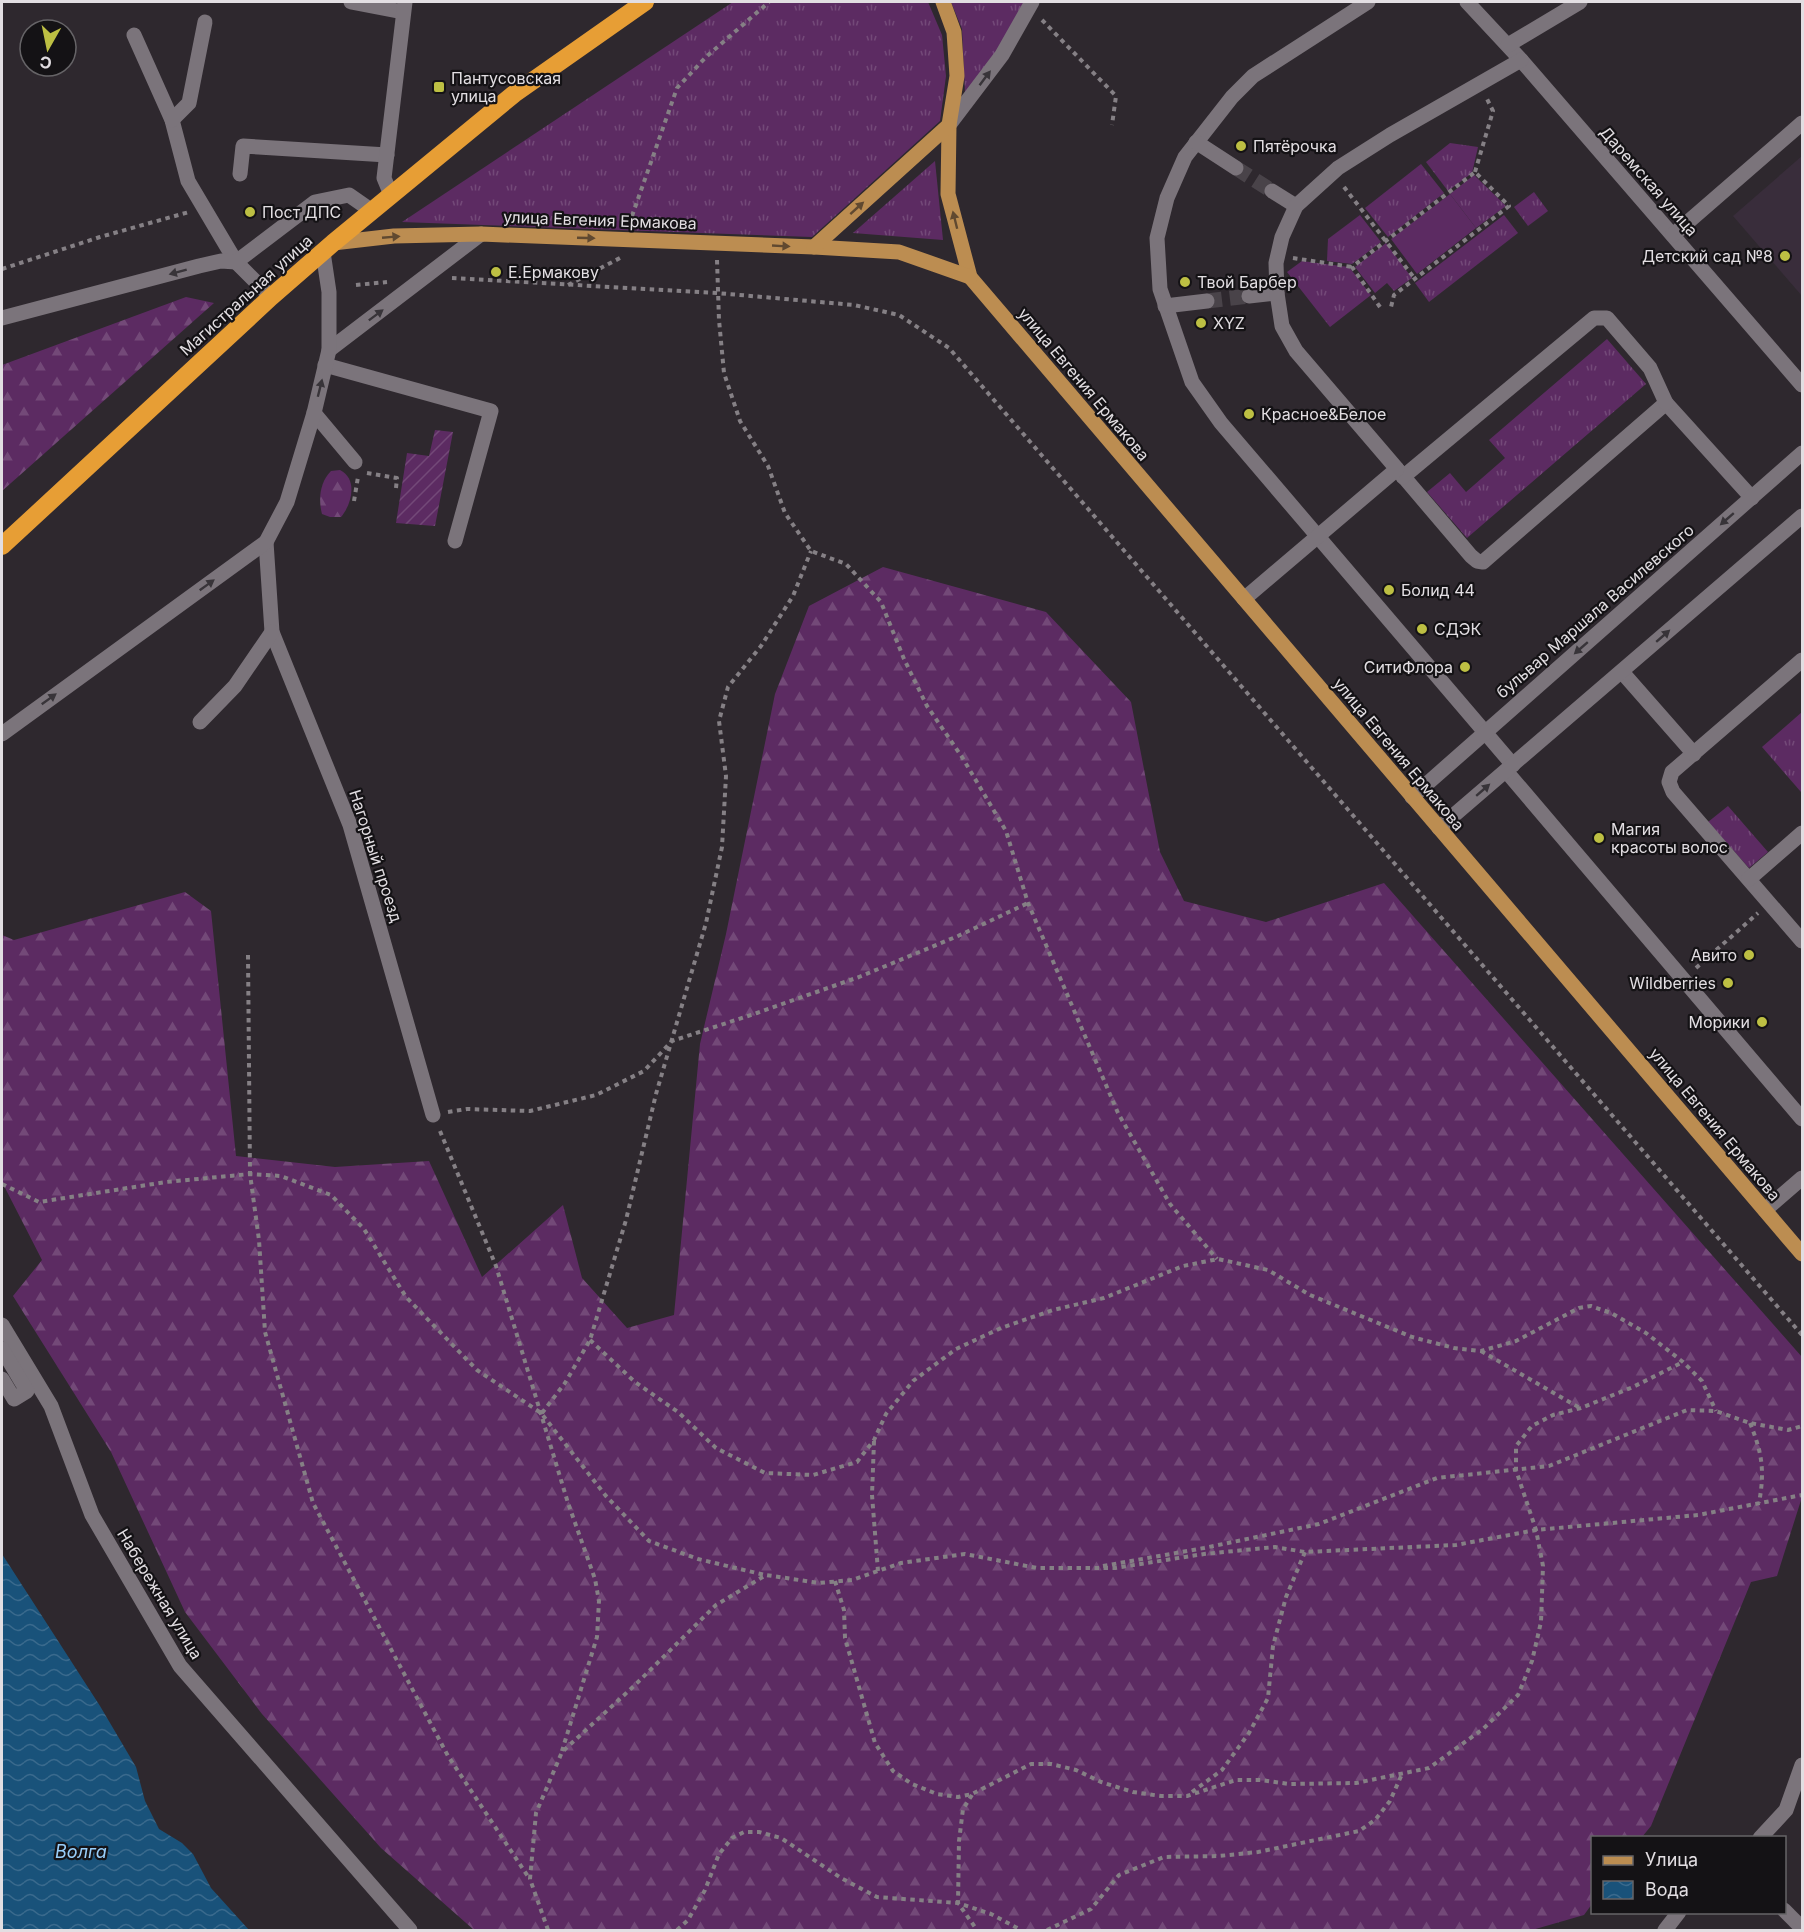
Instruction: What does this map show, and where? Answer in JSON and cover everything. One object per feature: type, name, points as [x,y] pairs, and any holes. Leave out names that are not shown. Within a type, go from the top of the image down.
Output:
[{"type":"highway","name":"Магистральная улица","points":[[2,546],[271,297],[328,248],[514,94],[645,2]]},
{"type":"main road","name":"улица Евгения Ермакова","points":[[943,2],[954,32],[957,76],[950,125],[948,194],[970,277],[1803,1254]]},
{"type":"main road","points":[[814,247],[950,125]]},
{"type":"main road","name":"улица Евгения Ермакова","points":[[328,248],[394,236],[481,234],[814,247],[899,252],[970,277]]},
{"type":"street","points":[[351,2],[404,7],[384,178],[391,195]]},
{"type":"street","points":[[1368,2],[1253,76],[1232,97],[1185,157],[1167,198],[1157,238],[1160,289],[1192,382],[1221,423],[1485,733],[1509,768],[1683,979],[1803,1119]]},
{"type":"street","name":"Даремская улица","points":[[1467,2],[1508,45],[1803,385]]},
{"type":"street","points":[[1508,45],[1580,2]]},
{"type":"street","points":[[950,125],[1002,55],[1030,4]]},
{"type":"street","points":[[172,120],[189,103],[205,22]]},
{"type":"street","points":[[134,35],[172,120],[188,181],[236,262],[271,297]]},
{"type":"street","points":[[1521,60],[1390,135],[1333,172],[1296,206],[1282,237],[1276,263],[1277,293],[1282,326],[1296,351],[1477,561],[1483,562],[1666,403]]},
{"type":"street","points":[[1673,235],[1803,123]]},
{"type":"street","points":[[1196,142],[1236,168]]},
{"type":"street","points":[[240,174],[243,146],[387,155]]},
{"type":"street","points":[[1272,191],[1296,206]]},
{"type":"street","points":[[2,318],[199,266],[221,261],[236,262],[315,202],[349,195],[372,212]]},
{"type":"street","points":[[327,358],[481,234]]},
{"type":"street","points":[[2,734],[266,542],[287,502],[314,413],[327,358],[328,248]]},
{"type":"street","points":[[1249,296],[1277,293]]},
{"type":"street","points":[[1165,306],[1207,301]]},
{"type":"street","points":[[1244,599],[1318,537],[1594,318],[1600,316],[1607,318],[1650,368],[1666,403],[1752,498]]},
{"type":"street","points":[[327,358],[491,411],[456,541]]},
{"type":"street","points":[[314,413],[356,466]]},
{"type":"street","name":"бульвар Маршала Василевского","points":[[1412,797],[1803,453]]},
{"type":"street","points":[[1438,828],[1803,516]]},
{"type":"street","name":"Нагорный проезд","points":[[266,542],[272,632],[350,825],[434,1115]]},
{"type":"street","points":[[200,722],[235,686],[272,632]]},
{"type":"street","points":[[1803,660],[1672,772],[1669,782],[1674,792],[1803,941]]},
{"type":"street","points":[[1622,672],[1694,754]]},
{"type":"street","points":[[1749,879],[1803,833]]},
{"type":"street","points":[[1765,1210],[1803,1178]]},
{"type":"street","name":"Набережная улица","points":[[2,1325],[51,1407],[92,1515],[180,1666],[410,1930]]},
{"type":"street","points":[[2,1349],[27,1391],[14,1399],[2,1379]]},
{"type":"street","points":[[1762,1836],[1786,1810],[1803,1765]]},
{"type":"street","points":[[1786,1911],[1803,1928]]},
{"type":"street","points":[[1665,1930],[1677,1914]]},
{"type":"path","points":[[632,216],[677,88],[706,57],[769,2]]},
{"type":"path","points":[[1030,4],[1116,96],[1112,125]]},
{"type":"path","points":[[1352,267],[1475,172],[1493,111],[1479,85]]},
{"type":"path","points":[[1333,172],[1415,279]]},
{"type":"path","points":[[1391,307],[1394,295],[1509,206],[1475,172]]},
{"type":"path","points":[[2,269],[100,237],[204,208]]},
{"type":"path","points":[[568,285],[630,253]]},
{"type":"path","points":[[1278,256],[1352,267],[1374,295],[1380,307]]},
{"type":"path","points":[[706,257],[717,258],[717,292],[724,373],[740,422],[768,466],[785,513],[811,551],[846,564],[881,602],[904,659],[927,706],[962,757],[1006,831],[1028,903],[1118,1113],[1170,1204],[1218,1259]]},
{"type":"path","points":[[426,278],[717,292],[854,305],[899,315],[949,348],[1803,1335]]},
{"type":"path","points":[[356,285],[391,282]]},
{"type":"path","points":[[356,466],[397,478],[396,488]]},
{"type":"path","points":[[541,1413],[565,1383],[591,1340],[626,1220],[656,1094],[706,923],[722,847],[726,776],[719,721],[728,687],[761,646],[793,596],[811,551]]},
{"type":"path","points":[[530,1879],[536,1813],[562,1752],[597,1637],[599,1600],[595,1579],[568,1503],[496,1266],[434,1115],[467,1109],[530,1111],[597,1095],[644,1071],[672,1041],[859,977],[958,936],[1028,903]]},
{"type":"path","points":[[1683,979],[1770,903]]},
{"type":"path","points":[[248,955],[250,1174],[259,1240],[265,1332],[313,1503],[448,1756],[530,1879],[548,1930]]},
{"type":"path","points":[[2,1184],[39,1202],[166,1182],[250,1174],[281,1176],[331,1195],[364,1229],[406,1297],[477,1370],[541,1413],[606,1496],[649,1541],[698,1559],[766,1575],[819,1583],[852,1580],[901,1563],[965,1554],[1037,1568],[1115,1568],[1204,1554],[1275,1547],[1305,1552],[1456,1545],[1536,1530],[1698,1515],[1803,1495]]},
{"type":"path","points":[[591,1340],[635,1382],[678,1412],[716,1448],[765,1473],[813,1475],[857,1462],[874,1440],[886,1414],[913,1381],[956,1349],[1001,1328],[1053,1310],[1104,1298],[1183,1266],[1218,1259],[1268,1270],[1310,1295],[1412,1337],[1454,1348],[1481,1351],[1516,1341],[1578,1308],[1591,1306],[1611,1313],[1646,1333],[1683,1362],[1702,1381],[1716,1411]]},
{"type":"path","points":[[1481,1351],[1581,1408]]},
{"type":"path","points":[[835,1581],[844,1610],[845,1638],[875,1743],[893,1771],[912,1784],[937,1794],[958,1797],[972,1794],[1031,1764],[1052,1764],[1076,1770],[1101,1782],[1133,1792],[1161,1796],[1187,1796],[1236,1780],[1261,1780],[1289,1785],[1326,1785],[1356,1783],[1430,1768],[1483,1729],[1518,1695],[1532,1661],[1541,1622],[1543,1566],[1536,1530],[1516,1470],[1516,1446],[1532,1426],[1553,1415],[1581,1408],[1634,1387],[1683,1362]]},
{"type":"path","points":[[1096,1567],[1319,1524],[1437,1478],[1549,1466],[1687,1410],[1716,1411],[1750,1423],[1788,1430],[1803,1426]]},
{"type":"path","points":[[1750,1423],[1760,1448],[1763,1482],[1759,1503]]},
{"type":"path","points":[[874,1440],[872,1495],[878,1570]]},
{"type":"path","points":[[1187,1796],[1222,1770],[1249,1733],[1268,1698],[1273,1646],[1286,1597],[1305,1552]]},
{"type":"path","points":[[562,1752],[634,1686],[716,1605],[766,1575]]},
{"type":"path","points":[[1047,1930],[1091,1909],[1119,1875],[1164,1857],[1219,1856],[1258,1852],[1359,1831],[1375,1820],[1390,1801],[1402,1774]]},
{"type":"path","points":[[972,1794],[963,1809],[959,1841],[958,1903],[977,1930]]},
{"type":"path","points":[[677,1930],[688,1920],[705,1890],[719,1854],[732,1838],[744,1832],[759,1832],[781,1838],[841,1878],[877,1897],[958,1903],[990,1914],[1022,1930]]},
{"type":"shaded area","name":"Детский сад №8","points":[[1802,156],[1802,296],[1733,216]]},
{"type":"green space","points":[[733,2],[928,2],[942,35],[946,76],[940,121],[812,237],[402,222]]},
{"type":"green space","points":[[951,2],[1024,2],[995,55],[965,93],[962,29]]},
{"type":"green space","points":[[1450,143],[1478,147],[1472,173],[1448,191],[1426,162]]},
{"type":"green space","points":[[935,161],[943,240],[853,233]]},
{"type":"green space","points":[[1421,164],[1444,193],[1388,237],[1365,208]]},
{"type":"green space","points":[[1474,175],[1506,206],[1476,228],[1450,194]]},
{"type":"green space","points":[[1534,192],[1548,211],[1528,226],[1514,207]]},
{"type":"green space","points":[[1450,194],[1476,228],[1417,274],[1391,239]]},
{"type":"green space","points":[[1360,215],[1381,242],[1352,264],[1327,261],[1328,239]]},
{"type":"green space","points":[[1504,215],[1518,233],[1429,302],[1415,283]]},
{"type":"green space","points":[[1386,243],[1412,278],[1394,291],[1387,283],[1375,293],[1355,267]]},
{"type":"green space","points":[[1302,261],[1349,267],[1371,295],[1330,327],[1287,272]]},
{"type":"green space","points":[[186,297],[214,303],[2,491],[2,365]]},
{"type":"green space","points":[[1607,339],[1646,384],[1467,538],[1427,492],[1450,473],[1466,492],[1505,458],[1489,440]]},
{"type":"green space","points":[[435,430],[453,432],[435,526],[396,523],[407,453],[429,456]]},
{"type":"green space","points":[[340,470],[349,479],[350,499],[341,517],[330,517],[322,514],[321,491],[327,475],[331,471]]},
{"type":"green space","points":[[883,567],[1046,612],[1131,702],[1160,852],[1184,901],[1266,922],[1384,883],[1802,1357],[1802,1497],[1777,1576],[1751,1582],[1651,1826],[1643,1836],[1591,1836],[1591,1905],[1584,1915],[1532,1930],[474,1930],[381,1848],[262,1714],[185,1612],[111,1452],[13,1296],[42,1260],[2,1182],[2,935],[14,940],[185,892],[211,911],[236,1156],[335,1167],[429,1161],[482,1277],[563,1205],[582,1278],[627,1328],[674,1315],[700,1044],[726,934],[775,694],[809,606]]},
{"type":"green space","points":[[1802,712],[1802,790],[1801,792],[1762,747]]},
{"type":"green space","points":[[1728,806],[1768,852],[1749,868],[1708,822]]},
{"type":"water","name":"Волга","points":[[2,1554],[100,1706],[136,1767],[145,1801],[159,1829],[182,1843],[193,1854],[211,1888],[249,1930],[2,1930]]},
{"type":"tunnel","points":[[1236,168],[1272,191]]},
{"type":"tunnel","points":[[1207,301],[1249,296]]},
{"type":"place","name":"Пантусовская улица","points":[[439,87]]},
{"type":"place","name":"Пятёрочка","points":[[1241,146]]},
{"type":"place","name":"Пост ДПС","points":[[250,212]]},
{"type":"place","name":"Детский сад №8","points":[[1785,256]]},
{"type":"place","name":"Е.Ермакову","points":[[496,272]]},
{"type":"place","name":"Твой Барбер","points":[[1185,282]]},
{"type":"place","name":"XYZ","points":[[1201,323]]},
{"type":"place","name":"Красное&Белое","points":[[1249,414]]},
{"type":"place","name":"Болид 44","points":[[1389,590]]},
{"type":"place","name":"СДЭК","points":[[1422,629]]},
{"type":"place","name":"СитиФлора","points":[[1465,667]]},
{"type":"place","name":"Магия красоты волос","points":[[1599,838]]},
{"type":"place","name":"Авито","points":[[1749,955]]},
{"type":"place","name":"Wildberries","points":[[1728,983]]},
{"type":"place","name":"Морики","points":[[1762,1022]]}]
